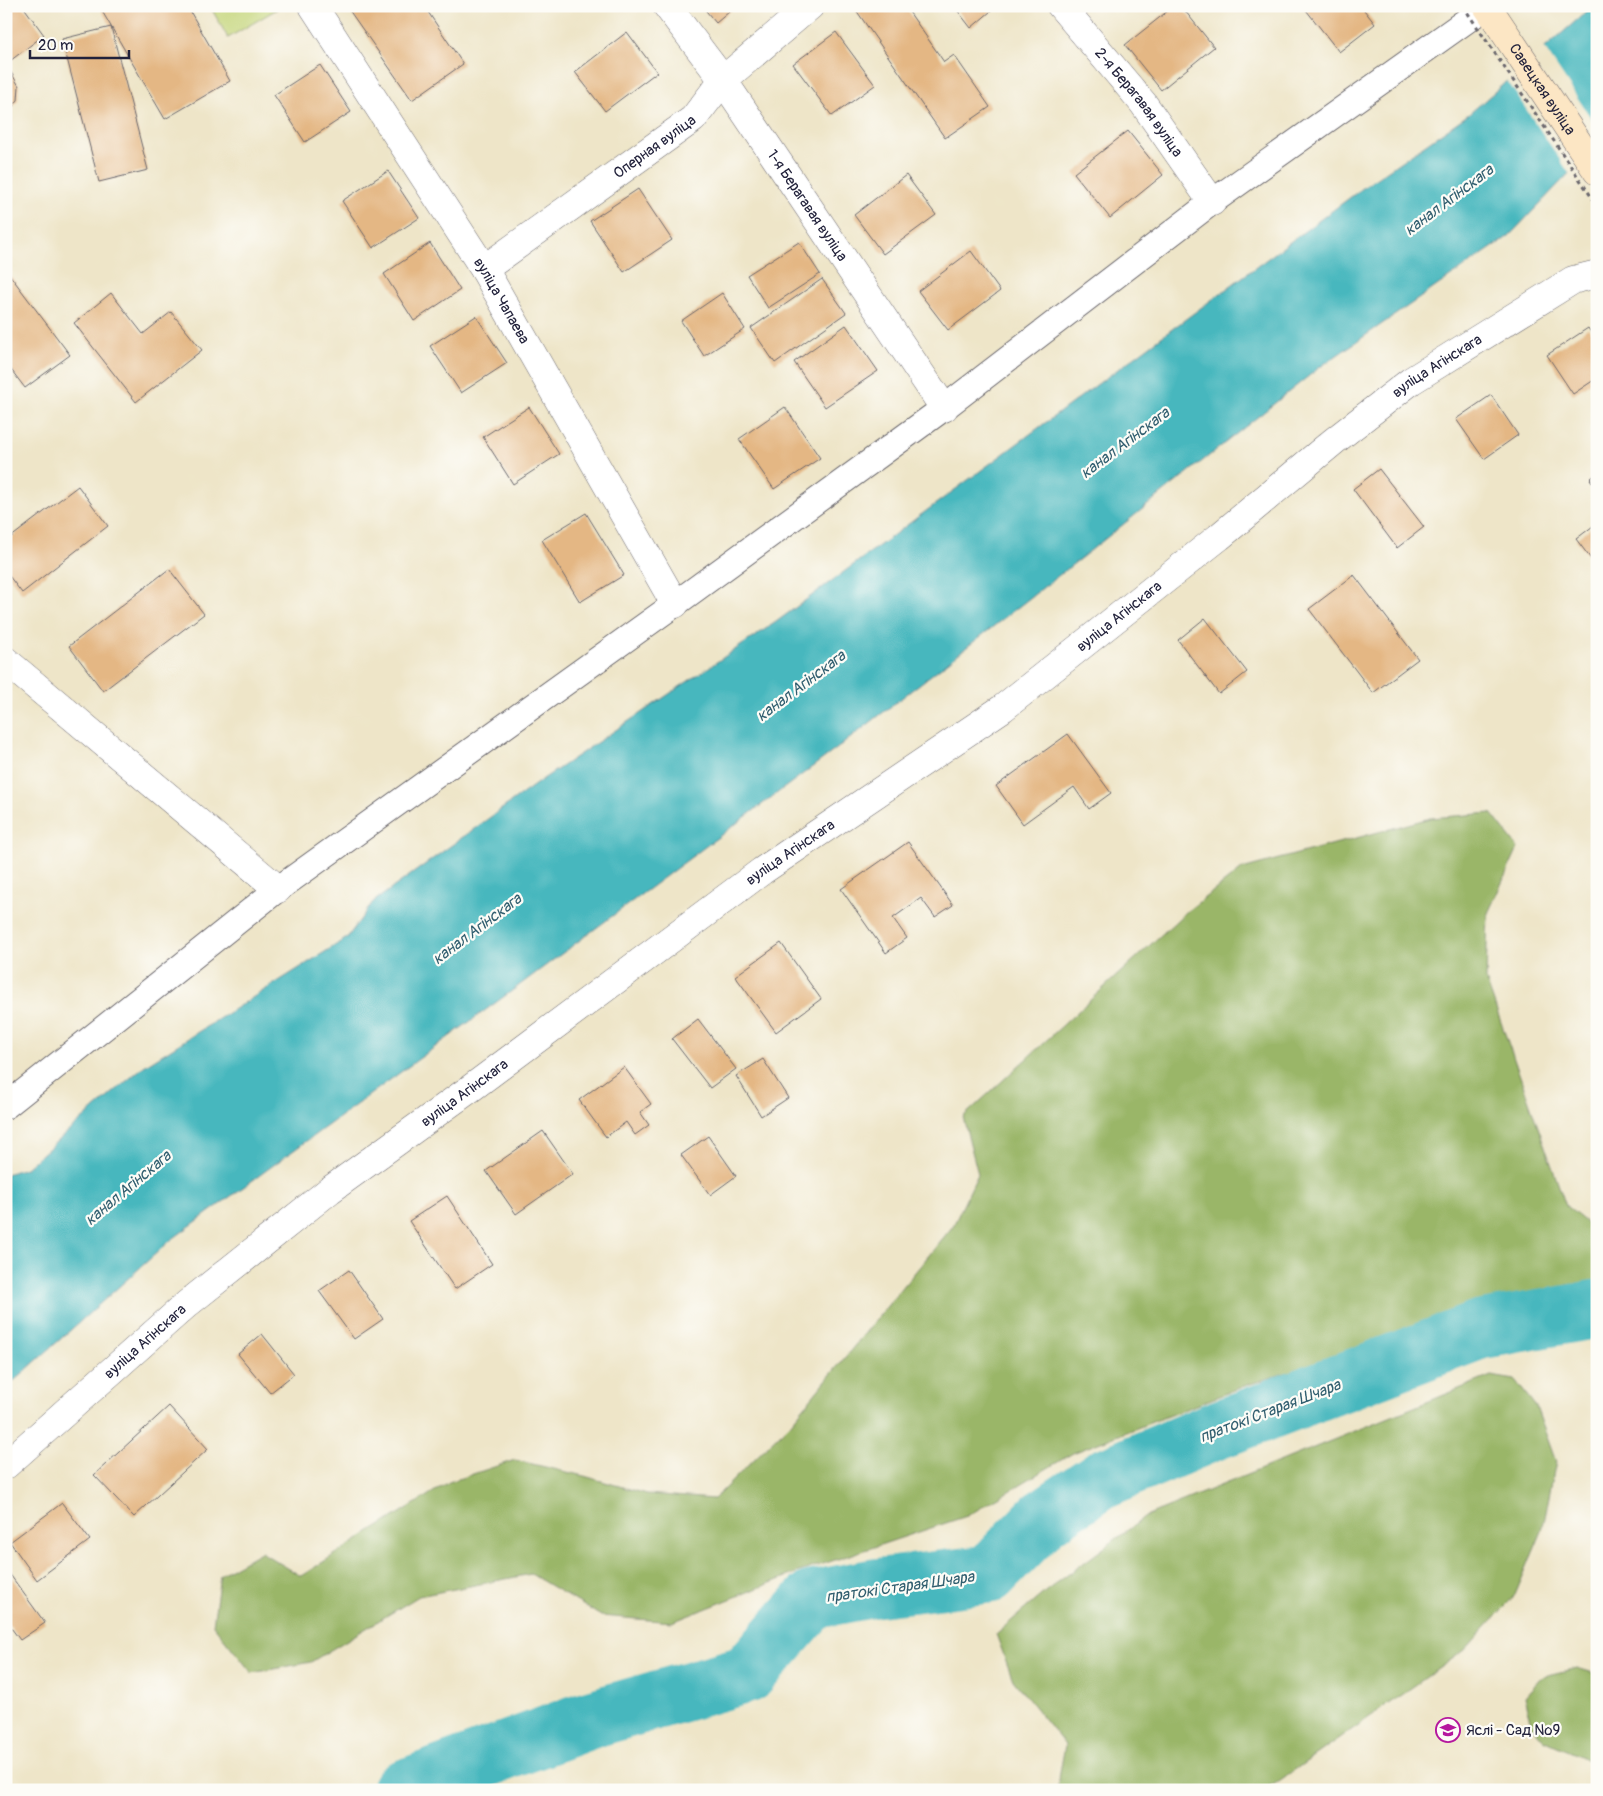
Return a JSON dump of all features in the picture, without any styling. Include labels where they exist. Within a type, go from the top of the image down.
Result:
[{"type":"main road","name":"Савецкая вуліца","points":[[1487,6],[1597,171]]},
{"type":"street","name":"вуліца Чапаева","points":[[313,6],[484,269],[675,604]]},
{"type":"street","name":"1-я Берагавая вуліца","points":[[667,6],[723,80],[944,408]]},
{"type":"street","name":"Оперная вуліца","points":[[484,269],[693,119],[723,80],[810,6]]},
{"type":"street","name":"2-я Берагавая вуліца","points":[[1061,6],[1143,103],[1212,202]]},
{"type":"street","points":[[6,1106],[278,888],[675,604],[944,408],[1212,202],[1487,6]]},
{"type":"street","name":"вуліца Агінскага","points":[[6,1465],[187,1304],[330,1190],[474,1086],[762,871],[1003,708],[1219,537],[1411,381],[1573,280],[1597,274]]},
{"type":"street","points":[[6,661],[278,888]]},
{"type":"path","points":[[1463,6],[1597,205]]},
{"type":"green space","points":[[210,6],[275,6],[277,9],[228,38]]},
{"type":"green space","points":[[1491,813],[1518,848],[1488,913],[1486,980],[1566,1206],[1593,1228],[1597,1227],[1597,1282],[1567,1285],[1247,1385],[1073,1453],[967,1516],[796,1573],[672,1622],[601,1616],[531,1574],[419,1596],[311,1662],[252,1673],[213,1625],[220,1575],[261,1552],[301,1576],[449,1482],[515,1460],[584,1476],[647,1494],[714,1499],[791,1423],[953,1226],[978,1174],[963,1117],[1186,912],[1242,869],[1430,818]]},
{"type":"green space","points":[[1491,1376],[1515,1380],[1536,1407],[1556,1462],[1542,1531],[1515,1595],[1465,1650],[1266,1790],[1057,1790],[1065,1745],[1013,1680],[996,1634],[1046,1591],[1148,1515]]},
{"type":"green space","points":[[1577,1668],[1597,1674],[1597,1764],[1544,1740],[1532,1726],[1525,1696],[1543,1676]]},
{"type":"water","name":"канал Агінскага","points":[[1593,6],[1597,6],[1597,144],[1509,236],[1320,367],[1090,551],[835,750],[509,993],[171,1240],[6,1388],[6,1174],[26,1168],[144,1066],[347,938],[373,902],[543,779],[776,622],[1371,182],[1469,114]]},
{"type":"pier","points":[[1543,46],[1597,127],[1597,148],[1571,176],[1506,79]]},
{"type":"building","points":[[6,6],[23,6],[44,35],[6,64]]},
{"type":"building","points":[[99,6],[187,6],[230,81],[165,119]]},
{"type":"building","points":[[354,6],[424,6],[463,64],[412,100],[349,10]]},
{"type":"building","points":[[702,6],[736,6],[716,23]]},
{"type":"building","points":[[862,6],[905,6],[944,62],[954,55],[990,107],[945,138],[856,10]]},
{"type":"building","points":[[954,6],[997,6],[971,28]]},
{"type":"building","points":[[1174,6],[1181,6],[1214,47],[1161,90],[1125,45]]},
{"type":"building","points":[[1303,6],[1361,6],[1375,24],[1339,52]]},
{"type":"building","points":[[111,27],[148,170],[99,182],[62,39]]},
{"type":"building","points":[[627,32],[657,72],[605,111],[575,72]]},
{"type":"building","points":[[836,32],[875,85],[832,116],[793,64]]},
{"type":"building","points":[[6,64],[19,86],[18,100],[6,115]]},
{"type":"building","points":[[320,65],[351,112],[305,142],[274,95]]},
{"type":"building","points":[[1128,131],[1163,175],[1110,218],[1074,173]]},
{"type":"building","points":[[388,171],[419,218],[373,248],[342,201]]},
{"type":"building","points":[[906,175],[936,215],[883,254],[854,215]]},
{"type":"building","points":[[638,189],[672,240],[624,272],[590,221]]},
{"type":"building","points":[[799,242],[820,274],[768,308],[747,275]]},
{"type":"building","points":[[430,243],[460,290],[414,321],[384,274]]},
{"type":"building","points":[[971,251],[1000,291],[948,330],[918,291]]},
{"type":"building","points":[[6,270],[70,355],[25,388],[6,363]]},
{"type":"building","points":[[822,279],[846,313],[775,363],[751,328]]},
{"type":"building","points":[[111,293],[143,334],[171,312],[202,350],[136,402],[74,323]]},
{"type":"building","points":[[722,293],[745,329],[704,356],[681,321]]},
{"type":"building","points":[[476,316],[507,363],[461,393],[430,346]]},
{"type":"building","points":[[846,325],[878,371],[825,407],[794,362]]},
{"type":"building","points":[[1588,328],[1597,341],[1597,378],[1573,394],[1547,355]]},
{"type":"building","points":[[1491,395],[1518,435],[1484,459],[1456,419]]},
{"type":"building","points":[[529,407],[559,454],[513,484],[483,437]]},
{"type":"building","points":[[785,407],[820,458],[774,489],[739,439]]},
{"type":"building","points":[[1379,469],[1424,527],[1397,548],[1353,489]]},
{"type":"building","points":[[1597,473],[1597,489],[1590,479]]},
{"type":"building","points":[[78,486],[108,526],[22,593],[6,572],[6,541]]},
{"type":"building","points":[[586,513],[624,575],[580,602],[542,540]]},
{"type":"building","points":[[1597,523],[1597,560],[1594,563],[1576,539]]},
{"type":"building","points":[[169,569],[204,614],[103,691],[69,646]]},
{"type":"building","points":[[1354,575],[1418,659],[1373,693],[1309,609]]},
{"type":"building","points":[[1205,618],[1247,672],[1219,694],[1178,640]]},
{"type":"building","points":[[1068,734],[1111,793],[1089,809],[1074,787],[1023,824],[996,786]]},
{"type":"building","points":[[908,842],[953,905],[935,917],[921,898],[893,918],[907,938],[886,953],[841,889]]},
{"type":"building","points":[[781,943],[821,999],[776,1032],[735,976]]},
{"type":"building","points":[[698,1019],[736,1069],[710,1088],[672,1039]]},
{"type":"building","points":[[763,1059],[788,1098],[761,1116],[736,1076]]},
{"type":"building","points":[[624,1067],[651,1104],[640,1112],[649,1125],[635,1135],[626,1122],[606,1137],[579,1100]]},
{"type":"building","points":[[543,1131],[573,1174],[516,1214],[486,1171]]},
{"type":"building","points":[[708,1136],[736,1176],[710,1195],[681,1155]]},
{"type":"building","points":[[447,1196],[492,1264],[455,1289],[409,1221]]},
{"type":"building","points":[[349,1270],[383,1319],[354,1339],[319,1291]]},
{"type":"building","points":[[262,1334],[294,1374],[270,1393],[238,1354]]},
{"type":"building","points":[[169,1406],[208,1449],[134,1517],[94,1475]]},
{"type":"building","points":[[62,1503],[90,1540],[37,1580],[10,1542]]},
{"type":"building","points":[[6,1569],[45,1623],[20,1640],[6,1621]]},
{"type":"waterway","name":"пратокі Старая Шчара","points":[[401,1790],[591,1719],[747,1674],[812,1600],[874,1588],[989,1574],[1044,1518],[1102,1479],[1212,1432],[1480,1330],[1597,1309]]},
{"type":"place","name":"Яслі - Сад №9","points":[[1448,1730]]}]
